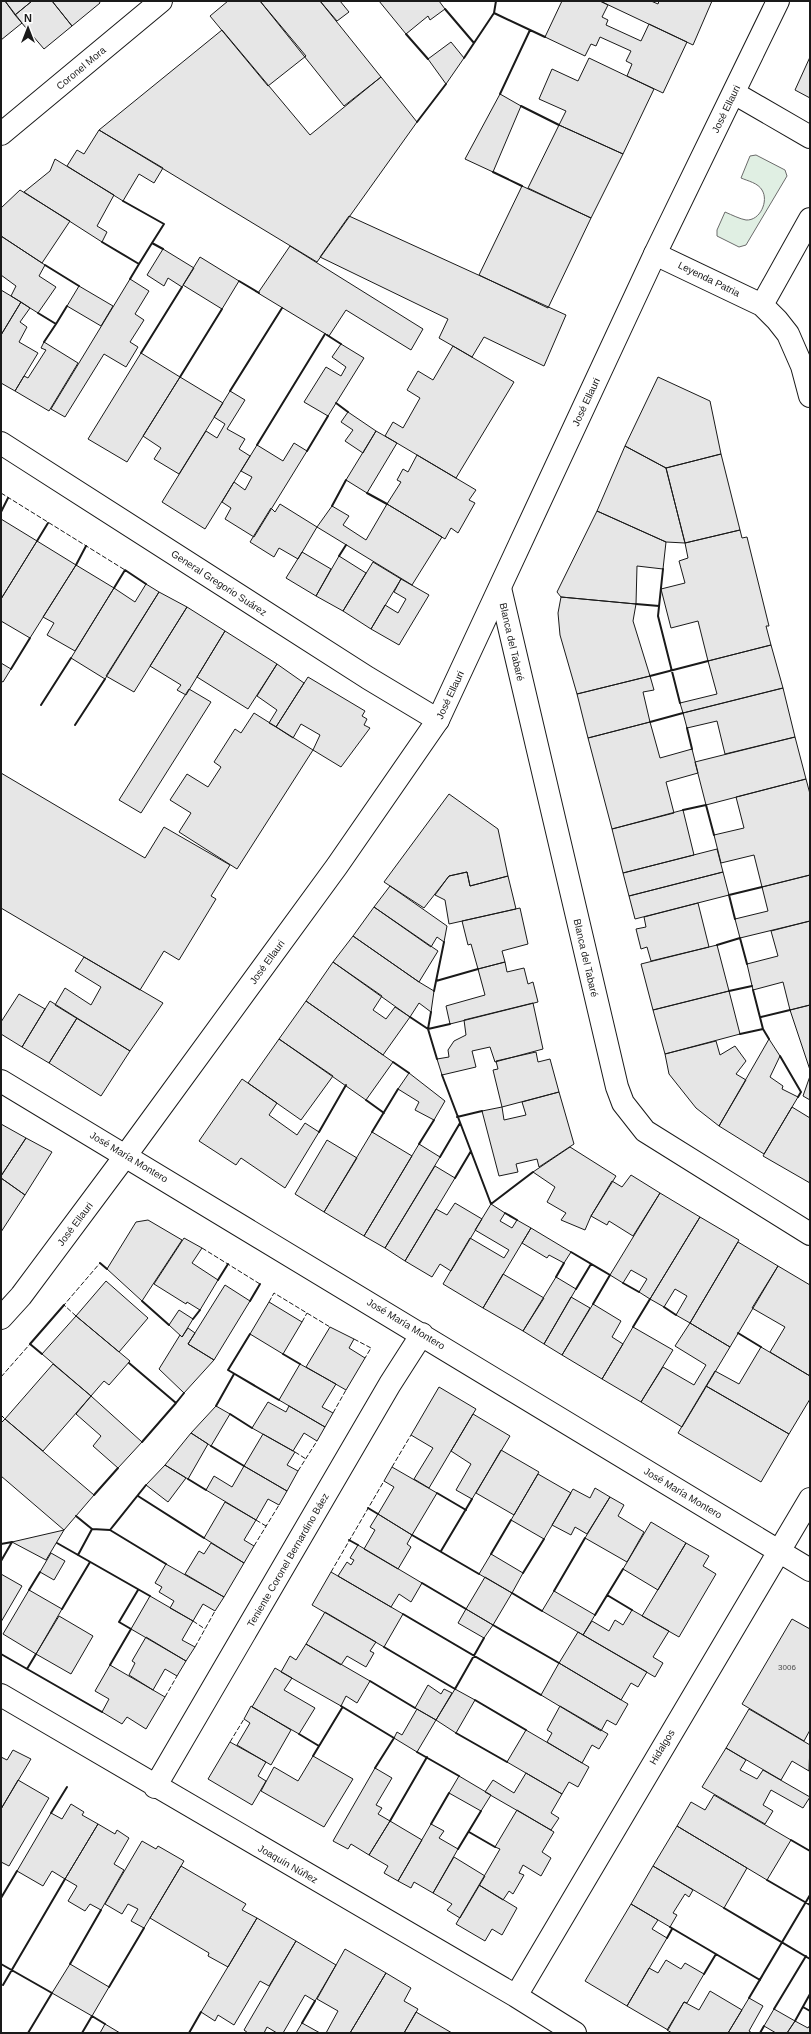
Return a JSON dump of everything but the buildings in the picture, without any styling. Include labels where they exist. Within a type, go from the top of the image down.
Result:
[{"type":"street","name":"José Ellauri","points":[[1,1318],[21,1296],[126,1155],[337,866],[438,720],[655,254],[778,1]]},
{"type":"street","name":"Coronel Mora","points":[[1,134],[157,2]]},
{"type":"street","points":[[734,93],[810,137]]},
{"type":"street","points":[[762,305],[810,219]]},
{"type":"street","name":"Leyenda Patria","points":[[655,254],[762,305],[788,334],[802,366],[810,396]]},
{"type":"street","name":"General Gregorio Suárez","points":[[1,443],[368,678],[438,720]]},
{"type":"street","name":"Blanca del Tabaré","points":[[500,588],[617,1087],[623,1103],[645,1131],[810,1234]]},
{"type":"street","name":"José María Montero","points":[[1,1081],[126,1155],[810,1570]]},
{"type":"street","name":"Teniente Coronel Bernardino Báez","points":[[155,1787],[390,1384],[422,1334]]},
{"type":"street","name":"Hidalgos","points":[[516,1996],[810,1499]]},
{"type":"street","name":"Joaquín Núñez","points":[[1,1695],[155,1787],[516,1996],[575,2033]]},
{"type":"green space","points":[[756,155],[785,170],[787,176],[746,245],[739,247],[717,236],[717,230],[725,212],[746,220],[755,217],[762,210],[764,205],[764,194],[762,190],[755,184],[741,178],[750,156]]},
{"type":"fence","points":[[1,493],[125,570]]},
{"type":"fence","points":[[202,1248],[260,1284]]},
{"type":"fence","points":[[76,1316],[64,1305],[100,1263]]},
{"type":"fence","points":[[269,1302],[274,1293],[330,1327]]},
{"type":"fence","points":[[302,1322],[307,1313]]},
{"type":"fence","points":[[354,1339],[371,1348],[365,1358]]},
{"type":"fence","points":[[1,1377],[30,1344]]},
{"type":"fence","points":[[333,1413],[346,1390]]},
{"type":"fence","points":[[1,1415],[5,1419]]},
{"type":"fence","points":[[392,1467],[411,1435]]},
{"type":"fence","points":[[298,1471],[317,1441]]},
{"type":"fence","points":[[295,1452],[306,1459]]},
{"type":"fence","points":[[331,1572],[384,1481]]},
{"type":"fence","points":[[254,1546],[279,1505]]},
{"type":"fence","points":[[256,1520],[266,1526]]},
{"type":"fence","points":[[195,1647],[215,1611]]},
{"type":"fence","points":[[193,1621],[205,1629]]},
{"type":"fence","points":[[165,1697],[177,1676]]},
{"type":"fence","points":[[230,1742],[244,1719]]},
{"type":"wall","points":[[464,58],[494,13],[496,1]]},
{"type":"wall","points":[[445,9],[474,43]]},
{"type":"wall","points":[[494,13],[545,37]]},
{"type":"wall","points":[[500,94],[530,30]]},
{"type":"wall","points":[[406,34],[428,59]]},
{"type":"wall","points":[[417,122],[446,84]]},
{"type":"wall","points":[[521,106],[559,125]]},
{"type":"wall","points":[[493,172],[522,186]]},
{"type":"wall","points":[[123,201],[164,224],[152,243]]},
{"type":"wall","points":[[102,242],[139,264],[130,279]]},
{"type":"wall","points":[[139,264],[152,243],[163,249]]},
{"type":"wall","points":[[45,265],[79,286]]},
{"type":"wall","points":[[239,281],[259,293]]},
{"type":"wall","points":[[141,353],[182,287]]},
{"type":"wall","points":[[38,313],[56,324],[67,306]]},
{"type":"wall","points":[[230,391],[282,308]]},
{"type":"wall","points":[[180,377],[222,309]]},
{"type":"wall","points":[[44,342],[56,324]]},
{"type":"wall","points":[[257,445],[325,334]]},
{"type":"wall","points":[[327,335],[341,344]]},
{"type":"wall","points":[[336,403],[348,412]]},
{"type":"wall","points":[[307,451],[328,416]]},
{"type":"wall","points":[[332,506],[346,480]]},
{"type":"wall","points":[[367,493],[387,504]]},
{"type":"wall","points":[[1,512],[8,498]]},
{"type":"wall","points":[[37,541],[48,523]]},
{"type":"wall","points":[[339,556],[346,545]]},
{"type":"wall","points":[[76,565],[86,546]]},
{"type":"wall","points":[[663,569],[658,616],[680,703]]},
{"type":"wall","points":[[114,588],[125,570],[146,584]]},
{"type":"wall","points":[[636,604],[659,606]]},
{"type":"wall","points":[[11,669],[30,638]]},
{"type":"wall","points":[[41,705],[71,658]]},
{"type":"wall","points":[[650,676],[708,661]]},
{"type":"wall","points":[[75,725],[105,679]]},
{"type":"wall","points":[[650,722],[683,713]]},
{"type":"wall","points":[[687,728],[692,749]]},
{"type":"wall","points":[[683,810],[706,805],[714,835]]},
{"type":"wall","points":[[735,919],[729,895],[762,887]]},
{"type":"wall","points":[[717,945],[740,938],[747,964]]},
{"type":"wall","points":[[434,991],[444,942]]},
{"type":"wall","points":[[436,981],[478,969]]},
{"type":"wall","points":[[729,991],[752,986]]},
{"type":"wall","points":[[740,1034],[763,1029],[753,990]]},
{"type":"wall","points":[[761,1017],[790,1010]]},
{"type":"wall","points":[[431,1012],[428,1029],[437,1059]]},
{"type":"wall","points":[[410,1017],[428,1029],[450,1024]]},
{"type":"wall","points":[[763,1029],[769,1039]]},
{"type":"wall","points":[[780,1056],[801,1092],[798,1097]]},
{"type":"wall","points":[[393,1062],[409,1073]]},
{"type":"wall","points":[[442,1075],[491,1204],[533,1172]]},
{"type":"wall","points":[[319,1132],[346,1085]]},
{"type":"wall","points":[[372,1132],[398,1089]]},
{"type":"wall","points":[[366,1100],[384,1113]]},
{"type":"wall","points":[[457,1117],[482,1111]]},
{"type":"wall","points":[[419,1144],[434,1120]]},
{"type":"wall","points":[[440,1157],[460,1123]]},
{"type":"wall","points":[[455,1178],[471,1151]]},
{"type":"wall","points":[[505,1213],[517,1220]]},
{"type":"wall","points":[[571,1252],[610,1275],[593,1304]]},
{"type":"wall","points":[[100,1263],[107,1269]]},
{"type":"wall","points":[[556,1277],[564,1263]]},
{"type":"wall","points":[[218,1280],[228,1264]]},
{"type":"wall","points":[[576,1289],[591,1264]]},
{"type":"wall","points":[[623,1283],[639,1292]]},
{"type":"wall","points":[[250,1301],[260,1284]]},
{"type":"wall","points":[[633,1327],[650,1299]]},
{"type":"wall","points":[[142,1301],[169,1325]]},
{"type":"wall","points":[[42,1354],[30,1344],[64,1305]]},
{"type":"wall","points":[[664,1307],[676,1315]]},
{"type":"wall","points":[[193,1319],[200,1310]]},
{"type":"wall","points":[[738,1333],[761,1347]]},
{"type":"wall","points":[[250,1334],[228,1370],[279,1400]]},
{"type":"wall","points":[[283,1354],[300,1364]]},
{"type":"wall","points":[[129,1363],[176,1403],[142,1442]]},
{"type":"wall","points":[[216,1406],[234,1374]]},
{"type":"wall","points":[[176,1403],[184,1393]]},
{"type":"wall","points":[[230,1414],[252,1428]]},
{"type":"wall","points":[[211,1446],[244,1466]]},
{"type":"wall","points":[[94,1495],[118,1468]]},
{"type":"wall","points":[[188,1479],[206,1490]]},
{"type":"wall","points":[[110,1530],[146,1485]]},
{"type":"wall","points":[[437,1493],[466,1510]]},
{"type":"wall","points":[[138,1496],[204,1538]]},
{"type":"wall","points":[[441,1551],[472,1499]]},
{"type":"wall","points":[[368,1508],[378,1514]]},
{"type":"wall","points":[[76,1516],[92,1529],[110,1530],[166,1564]]},
{"type":"wall","points":[[491,1554],[511,1520]]},
{"type":"wall","points":[[78,1555],[92,1529]]},
{"type":"wall","points":[[412,1535],[479,1574]]},
{"type":"wall","points":[[554,1591],[585,1538]]},
{"type":"wall","points":[[523,1573],[544,1539]]},
{"type":"wall","points":[[349,1540],[358,1545]]},
{"type":"wall","points":[[1,1544],[12,1542]]},
{"type":"wall","points":[[1,1561],[12,1542]]},
{"type":"wall","points":[[57,1543],[150,1596]]},
{"type":"wall","points":[[62,1609],[90,1562]]},
{"type":"wall","points":[[595,1615],[623,1569]]},
{"type":"wall","points":[[29,1590],[40,1572]]},
{"type":"wall","points":[[422,1583],[466,1609]]},
{"type":"wall","points":[[110,1665],[131,1629],[119,1622],[138,1590]]},
{"type":"wall","points":[[512,1593],[542,1611]]},
{"type":"wall","points":[[607,1595],[632,1610]]},
{"type":"wall","points":[[403,1614],[541,1695]]},
{"type":"wall","points":[[493,1625],[559,1663]]},
{"type":"wall","points":[[384,1647],[455,1689],[484,1638]]},
{"type":"wall","points":[[1,1654],[102,1712]]},
{"type":"wall","points":[[27,1669],[36,1654]]},
{"type":"wall","points":[[370,1681],[415,1708]]},
{"type":"wall","points":[[475,1700],[526,1730]]},
{"type":"wall","points":[[341,1706],[394,1738],[375,1768]]},
{"type":"wall","points":[[313,1756],[342,1708]]},
{"type":"wall","points":[[456,1733],[507,1762]]},
{"type":"wall","points":[[299,1734],[319,1746]]},
{"type":"wall","points":[[417,1752],[459,1776]]},
{"type":"wall","points":[[390,1821],[427,1757]]},
{"type":"wall","points":[[51,1813],[67,1787]]},
{"type":"wall","points":[[431,1824],[449,1793]]},
{"type":"wall","points":[[458,1849],[481,1811]]},
{"type":"wall","points":[[469,1832],[495,1847]]},
{"type":"wall","points":[[791,1840],[810,1851]]},
{"type":"wall","points":[[1,1898],[17,1871]]},
{"type":"wall","points":[[3,1985],[65,1879]]},
{"type":"wall","points":[[767,1880],[810,1905]]},
{"type":"wall","points":[[749,1998],[810,1895]]},
{"type":"wall","points":[[724,1908],[810,1959]]},
{"type":"wall","points":[[70,1964],[101,1910]]},
{"type":"wall","points":[[670,1927],[760,1980]]},
{"type":"wall","points":[[109,1987],[144,1928]]},
{"type":"wall","points":[[667,1938],[672,1929]]},
{"type":"wall","points":[[704,1974],[716,1954]]},
{"type":"wall","points":[[774,2009],[806,1956]]},
{"type":"wall","points":[[1,1964],[52,1993],[28,2033]]},
{"type":"wall","points":[[795,2021],[810,1994]]},
{"type":"wall","points":[[302,2023],[315,2001]]},
{"type":"wall","points":[[803,2007],[810,2011]]},
{"type":"wall","points":[[189,2033],[201,2012]]},
{"type":"wall","points":[[82,2033],[92,2016],[105,2024]]},
{"type":"wall","points":[[760,2033],[764,2026]]}]
